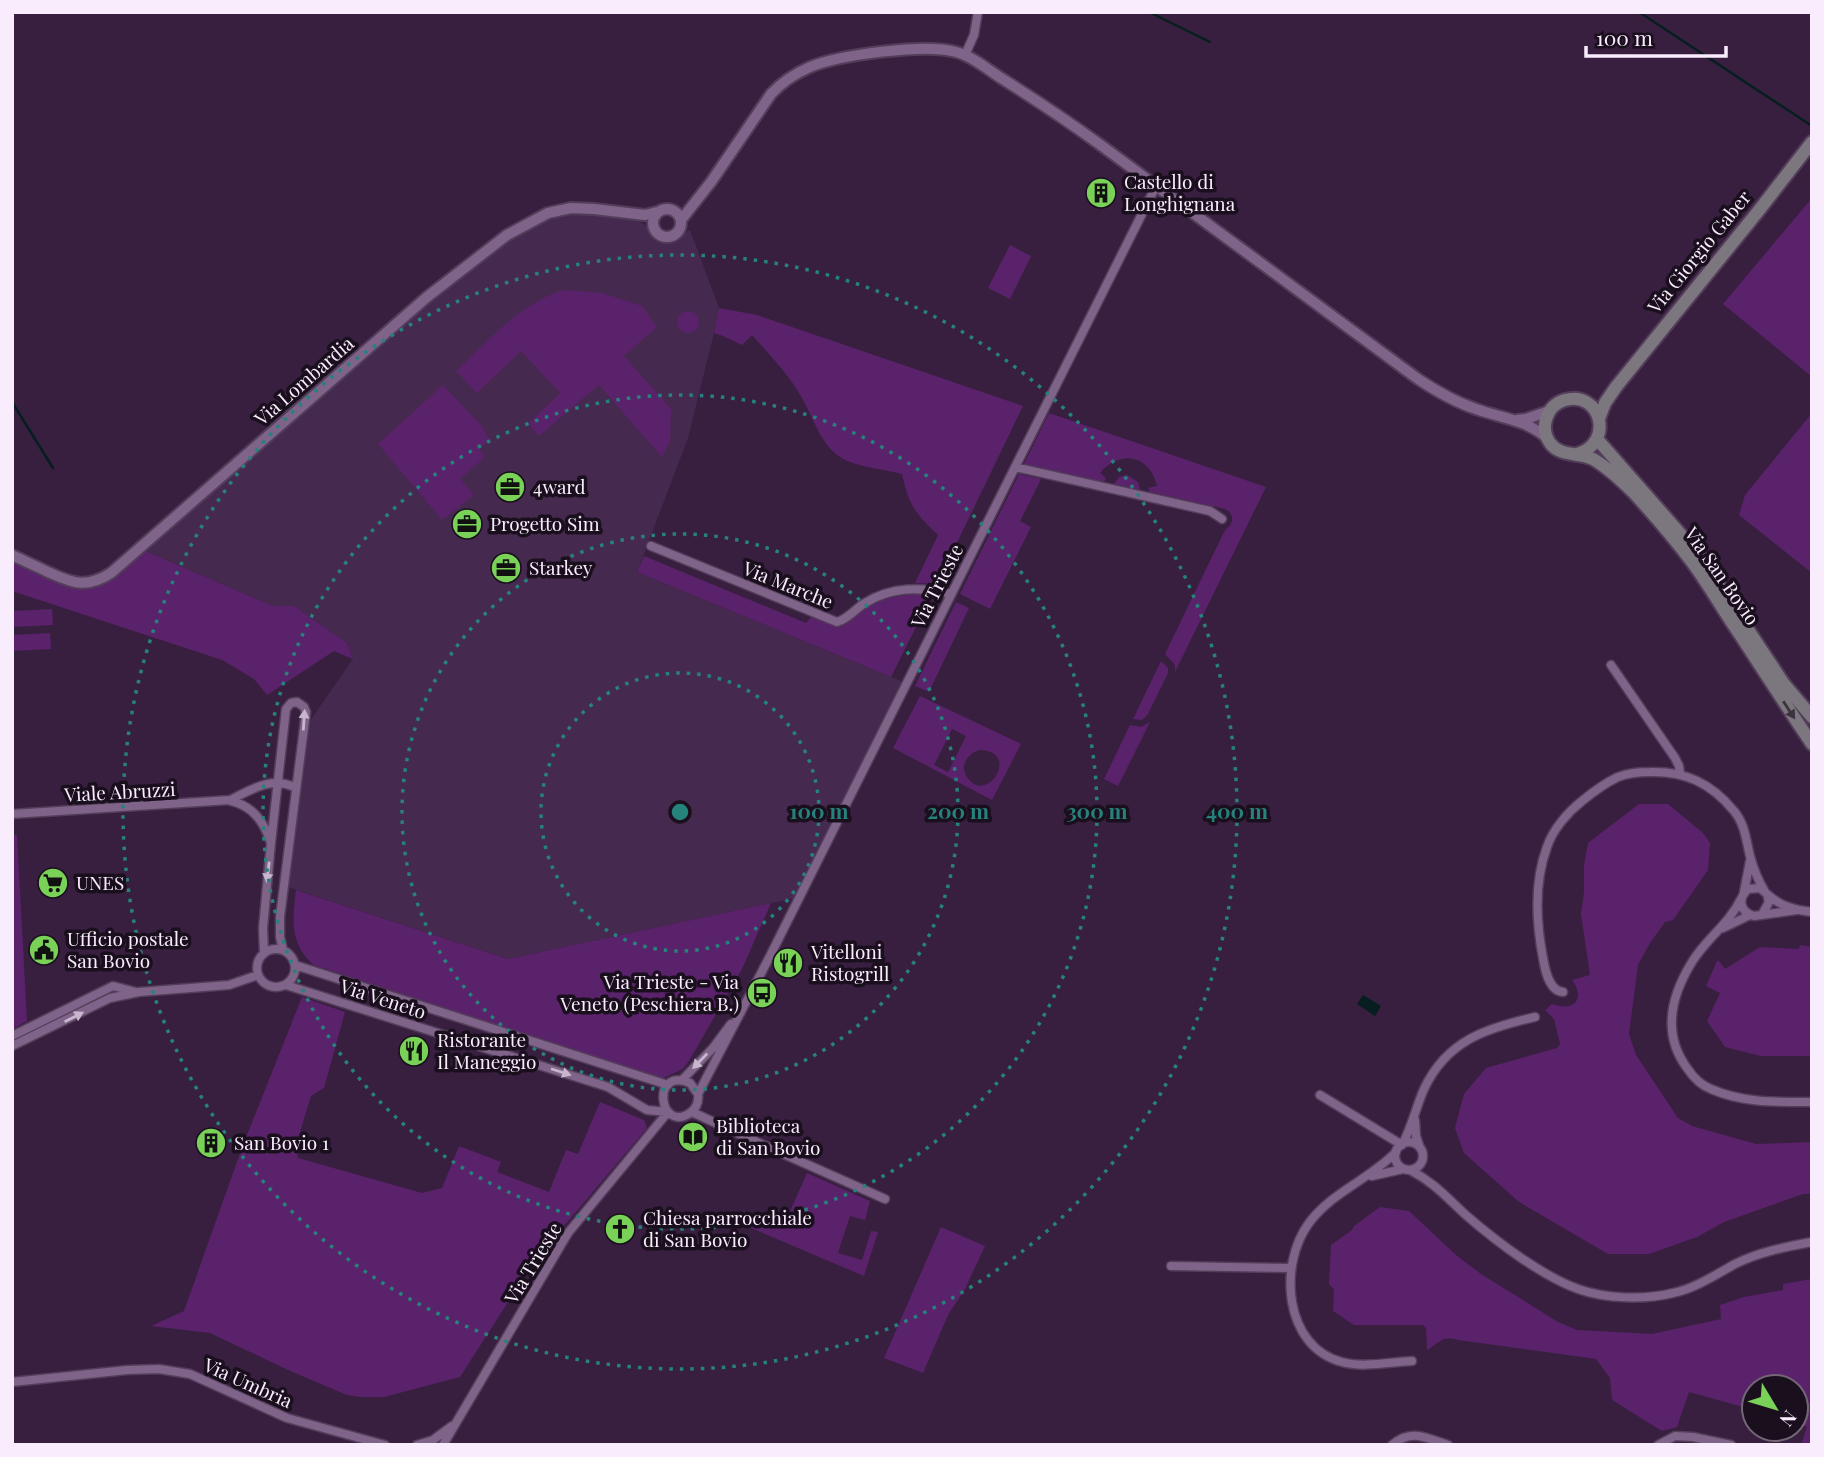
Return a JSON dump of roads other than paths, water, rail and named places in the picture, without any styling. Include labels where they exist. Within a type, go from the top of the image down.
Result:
[{"type":"main road","name":"Via Giorgio Gaber","points":[[1599,419],[1605,403],[1616,387],[1812,142]]},
{"type":"main road","name":"Via Giorgio Gaber","points":[[1586,402],[1616,387]]},
{"type":"main road","points":[[1547,438],[1545,421],[1556,404],[1577,399],[1586,402],[1595,410],[1600,430],[1597,439],[1587,450],[1577,454]]},
{"type":"main road","name":"Via San Bovio","points":[[1547,438],[1559,451],[1591,458],[1623,482],[1651,512],[1692,562],[1812,744]]},
{"type":"main road","name":"Via San Bovio","points":[[1597,439],[1698,554],[1784,684],[1812,717]]},
{"type":"street","points":[[965,55],[974,35],[978,12]]},
{"type":"street","points":[[678,216],[681,211],[691,206],[711,182],[771,94],[798,72],[828,61],[899,51],[938,49],[957,52],[1056,113],[1425,384],[1466,405],[1538,430],[1547,438]]},
{"type":"street","name":"Via Trieste","points":[[747,1002],[1156,186]]},
{"type":"street","name":"Via Lombardia","points":[[12,555],[73,582],[89,583],[102,579],[427,297],[507,235],[559,210],[582,208],[629,213],[645,215],[666,209],[678,216],[679,231],[668,237],[659,234],[653,226],[629,213]]},
{"type":"street","points":[[653,226],[657,212]]},
{"type":"street","points":[[1515,420],[1549,411]]},
{"type":"street","points":[[1015,467],[1210,511],[1222,519]]},
{"type":"street","name":"Via Marche","points":[[651,546],[837,622],[864,604],[891,592],[909,588],[951,594]]},
{"type":"street","points":[[1611,665],[1675,758],[1681,774]]},
{"type":"street","points":[[264,953],[263,928],[286,709],[291,703],[297,702],[306,712],[279,918],[279,937],[283,950]]},
{"type":"street","points":[[1563,992],[1553,989],[1544,965],[1537,916],[1541,867],[1547,845],[1557,827],[1576,806],[1617,778],[1633,773],[1681,774],[1710,789],[1734,811],[1746,834],[1750,858],[1769,902],[1763,914]]},
{"type":"street","points":[[230,800],[267,783],[284,782],[296,788]]},
{"type":"street","points":[[230,800],[239,802],[254,813],[267,829],[271,843]]},
{"type":"street","name":"Viale Abruzzi","points":[[12,814],[230,800]]},
{"type":"street","points":[[1750,858],[1741,907],[1750,915]]},
{"type":"street","points":[[1797,910],[1752,887],[1743,895],[1736,909],[1693,960],[1676,996],[1672,1034],[1673,1043],[1684,1065],[1697,1081],[1712,1090],[1768,1102],[1812,1102]]},
{"type":"street","points":[[1720,929],[1750,915],[1797,910],[1812,912]]},
{"type":"street","points":[[274,949],[283,950],[290,955],[295,965],[294,975],[286,985],[272,987],[263,983],[256,966],[264,953],[274,949]]},
{"type":"street","name":"Via Veneto","points":[[295,965],[668,1085]]},
{"type":"street","points":[[12,1046],[110,998],[139,992],[229,985],[258,975]]},
{"type":"street","name":"Via Veneto","points":[[286,985],[608,1087],[647,1110],[668,1112]]},
{"type":"street","points":[[12,1036],[113,986],[139,992]]},
{"type":"street","points":[[682,1080],[713,1048],[747,1002]]},
{"type":"street","points":[[698,1094],[692,1084],[677,1080],[668,1085],[663,1093],[663,1105],[668,1112],[679,1116],[692,1112],[698,1102],[698,1094],[747,1002]]},
{"type":"street","points":[[1437,1186],[1398,1163],[1399,1148],[1436,1068],[1454,1049],[1477,1034],[1535,1017]]},
{"type":"street","points":[[1320,1095],[1399,1148]]},
{"type":"street","points":[[1416,1110],[1416,1136],[1437,1186],[1467,1216],[1526,1261],[1581,1290],[1615,1296],[1651,1298],[1676,1293],[1704,1283],[1764,1252],[1812,1242]]},
{"type":"street","name":"Via Trieste","points":[[443,1445],[568,1233],[668,1112]]},
{"type":"street","points":[[692,1112],[886,1199]]},
{"type":"street","points":[[1366,1178],[1419,1165],[1423,1158],[1422,1152],[1411,1143],[1399,1148],[1366,1178],[1335,1196],[1307,1225],[1296,1245],[1291,1268],[1291,1295],[1295,1315],[1302,1332],[1312,1345],[1341,1362],[1354,1364],[1412,1361]]},
{"type":"street","points":[[1171,1266],[1291,1268]]},
{"type":"street","name":"Via Umbria","points":[[12,1382],[127,1370],[159,1369],[190,1374],[287,1418],[386,1445]]},
{"type":"street","points":[[416,1445],[433,1440],[457,1422]]},
{"type":"street","points":[[1392,1445],[1404,1436],[1416,1435],[1448,1445]]},
{"type":"street","points":[[1658,1445],[1675,1436],[1731,1445]]},
{"type":"waterway","points":[[1149,12],[1210,42]]},
{"type":"waterway","points":[[1639,12],[1812,126]]},
{"type":"waterway","points":[[12,402],[53,468]]},
{"type":"place","name":"Castello di Longhignana","points":[[1101,193]]},
{"type":"place","name":"4ward","points":[[510,487]]},
{"type":"place","name":"Progetto Sim","points":[[467,524]]},
{"type":"place","name":"Starkey","points":[[506,568]]},
{"type":"place","name":"UNES","points":[[53,883]]},
{"type":"place","name":"Ufficio postale San Bovio","points":[[44,950]]},
{"type":"place","name":"Vitelloni Ristogrill","points":[[788,963]]},
{"type":"place","name":"Via Trieste - Via Veneto (Peschiera B.)","points":[[762,993]]},
{"type":"place","name":"Ristorante Il Maneggio","points":[[414,1051]]},
{"type":"place","name":"Biblioteca di San Bovio","points":[[693,1137]]},
{"type":"place","name":"San Bovio 1","points":[[211,1143]]},
{"type":"place","name":"Chiesa parrocchiale di San Bovio","points":[[620,1229]]}]
